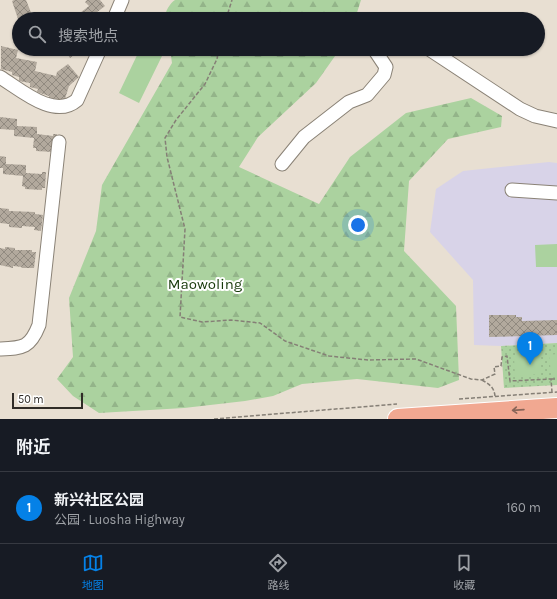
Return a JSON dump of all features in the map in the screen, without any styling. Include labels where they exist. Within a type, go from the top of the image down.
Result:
[{"type":"highway","points":[[400,411],[554,400]]},
{"type":"street","points":[[117,12],[122,0]]},
{"type":"street","points":[[0,77],[49,106],[61,107],[70,105],[77,100],[97,56]]},
{"type":"street","points":[[282,164],[304,137],[349,102],[367,94],[384,75],[386,67],[379,56]]},
{"type":"street","points":[[440,56],[520,109],[535,116],[557,121]]},
{"type":"street","points":[[0,348],[18,348],[28,345],[34,338],[39,325],[47,240],[59,142]]},
{"type":"street","points":[[512,190],[557,193]]},
{"type":"path","points":[[228,12],[232,0]]},
{"type":"path","points":[[218,56],[205,84],[176,120],[165,138],[167,157],[185,229],[180,317],[202,322],[231,320],[260,323],[285,341],[328,356],[368,360],[416,359],[461,376],[482,380],[491,386],[495,391],[495,396]]},
{"type":"path","points":[[482,380],[495,374],[494,367],[501,366],[502,357],[507,356],[510,381],[557,379]]},
{"type":"path","points":[[551,379],[554,400]]},
{"type":"path","points":[[554,400],[557,392]]},
{"type":"path","points":[[456,399],[495,396],[554,400]]},
{"type":"path","points":[[214,419],[400,411]]},
{"type":"shaded area","points":[[549,162],[557,163],[557,343],[501,346],[474,345],[473,280],[430,232],[436,189],[463,171]]},
{"type":"green space","points":[[175,0],[361,0],[357,12],[166,12],[171,3]]},
{"type":"green space","points":[[137,56],[162,56],[139,103],[119,93]]},
{"type":"green space","name":"Maowoling","points":[[171,56],[335,56],[316,83],[258,137],[239,167],[319,204],[350,157],[406,113],[471,98],[502,116],[501,127],[448,139],[409,181],[404,251],[456,306],[459,380],[438,388],[357,379],[302,384],[273,396],[245,401],[184,408],[99,413],[73,396],[57,379],[73,357],[69,298],[96,231],[102,185],[172,63]]},
{"type":"green space","points":[[557,244],[557,267],[536,267],[535,245]]},
{"type":"green space","points":[[557,343],[557,385],[504,388],[501,346]]},
{"type":"green space","points":[[557,354],[557,374],[551,374],[549,355]]},
{"type":"green space","points":[[539,355],[541,374],[515,376],[514,357]]},
{"type":"building","points":[[26,0],[31,12],[16,12],[12,1]]},
{"type":"building","points":[[87,0],[100,0],[105,6],[97,12],[81,12],[89,6],[85,2]]},
{"type":"building","points":[[1,46],[12,49],[12,56],[16,56],[16,58],[37,62],[35,71],[56,76],[57,72],[68,64],[79,77],[69,86],[64,102],[49,98],[49,96],[37,92],[38,89],[30,87],[30,83],[19,81],[19,77],[12,75],[12,72],[1,69]]},
{"type":"building","points":[[0,117],[17,119],[17,126],[37,127],[37,134],[53,136],[53,134],[57,134],[55,150],[53,152],[36,151],[36,148],[33,148],[34,138],[14,136],[14,130],[0,129]]},
{"type":"building","points":[[0,156],[6,157],[6,164],[26,165],[26,173],[42,174],[42,172],[46,172],[45,188],[42,188],[42,190],[25,189],[25,187],[22,186],[23,176],[3,174],[3,168],[0,168]]},
{"type":"building","points":[[0,208],[9,209],[9,211],[35,212],[35,214],[43,215],[41,231],[34,230],[35,227],[9,227],[9,224],[0,223]]},
{"type":"building","points":[[5,247],[15,248],[15,250],[32,250],[32,252],[36,252],[34,268],[21,268],[22,267],[13,266],[13,268],[0,265],[0,248],[5,249]]},
{"type":"building","points":[[489,315],[516,315],[516,317],[522,317],[522,321],[557,320],[557,335],[489,337]]},
{"type":"place","name":"新兴社区公园","points":[[530,365]]}]
